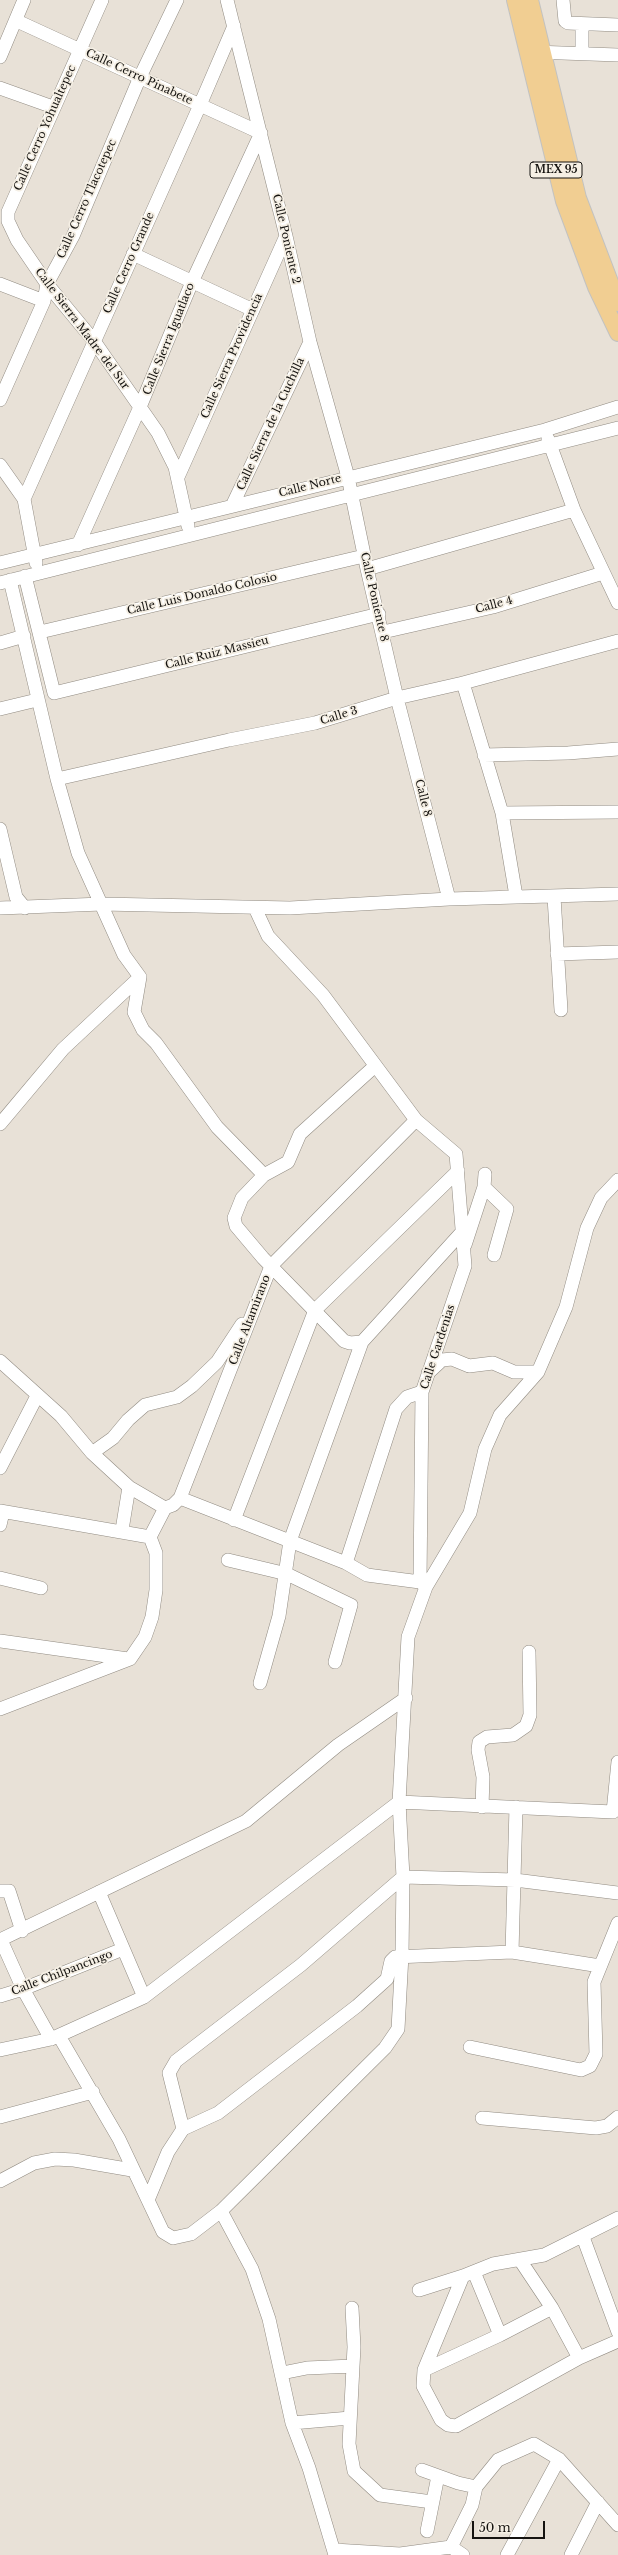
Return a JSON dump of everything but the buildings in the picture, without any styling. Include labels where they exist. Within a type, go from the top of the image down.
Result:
[{"type":"main road","name":"MEX 95","points":[[515,0],[535,52],[578,198],[618,303]]},
{"type":"main road","name":"MEX 95","points":[[530,0],[535,52],[564,200],[596,287],[618,333]]},
{"type":"street","name":"Calle Cerro Yohualtepec","points":[[4,210],[54,107],[102,0]]},
{"type":"street","name":"Calle Cerro Tlacotepec","points":[[0,400],[44,301],[48,284],[73,236],[140,77],[177,0]]},
{"type":"street","name":"Calle Poniente 2","points":[[227,0],[286,236],[310,342],[348,477]]},
{"type":"street","points":[[563,0],[565,21],[568,23],[618,25]]},
{"type":"street","points":[[0,57],[17,21],[23,1]]},
{"type":"street","name":"Calle Cerro Pinabete","points":[[17,21],[261,133]]},
{"type":"street","points":[[582,24],[582,53]]},
{"type":"street","name":"Calle Cerro Grande","points":[[24,499],[234,26]]},
{"type":"street","points":[[535,52],[618,55]]},
{"type":"street","points":[[0,88],[54,107]]},
{"type":"street","name":"Calle Sierra Iguatlaco","points":[[78,545],[140,407],[192,282],[261,133]]},
{"type":"street","name":"Calle Sierra Madre del Sur","points":[[4,210],[17,240],[48,284],[94,341],[158,433],[178,477],[191,536]]},
{"type":"street","name":"Calle Sierra Providencia","points":[[178,477],[286,236]]},
{"type":"street","points":[[133,254],[253,310]]},
{"type":"street","points":[[0,284],[44,301]]},
{"type":"street","name":"Calle Sierra de la Cuchilla","points":[[232,506],[310,342]]},
{"type":"street","name":"Calle Norte","points":[[0,563],[545,430],[617,411]]},
{"type":"street","name":"Calle Norte","points":[[5,582],[37,572],[191,536],[550,447],[618,428]]},
{"type":"street","points":[[545,430],[574,510],[618,603]]},
{"type":"street","points":[[0,465],[24,499],[37,572]]},
{"type":"street","name":"Calle Poniente 8","points":[[348,477],[366,569],[379,614],[397,698]]},
{"type":"street","points":[[366,569],[574,510]]},
{"type":"street","name":"Calle Luis Donaldo Colosio","points":[[40,632],[364,556]]},
{"type":"street","name":"Calle 4","points":[[383,632],[493,606],[603,573]]},
{"type":"street","points":[[25,576],[40,632]]},
{"type":"street","points":[[5,582],[24,636],[37,700],[57,780],[78,853],[124,955],[140,977],[134,1012],[143,1030],[156,1043],[217,1127],[264,1175]]},
{"type":"street","name":"Calle Ruiz Massieu","points":[[40,632],[54,693],[379,614]]},
{"type":"street","points":[[0,643],[24,636]]},
{"type":"street","name":"Calle 3","points":[[57,780],[230,740],[315,723],[397,698],[463,683],[618,641]]},
{"type":"street","points":[[463,683],[502,813],[516,896]]},
{"type":"street","name":"Calle 8","points":[[397,698],[449,899]]},
{"type":"street","points":[[0,709],[37,700]]},
{"type":"street","points":[[484,755],[568,753],[618,749]]},
{"type":"street","points":[[502,813],[618,812]]},
{"type":"street","points":[[0,829],[16,897],[25,908]]},
{"type":"street","points":[[0,908],[102,904],[255,908],[516,896],[554,897],[618,894]]},
{"type":"street","points":[[554,897],[561,1010]]},
{"type":"street","points":[[255,908],[268,936],[323,995],[374,1066],[416,1120]]},
{"type":"street","points":[[557,954],[618,952]]},
{"type":"street","points":[[0,1124],[63,1049],[140,977]]},
{"type":"street","points":[[362,1342],[350,1343],[344,1340],[267,1262],[236,1226],[234,1218],[242,1198],[264,1175],[288,1162],[300,1134],[374,1066]]},
{"type":"street","name":"Calle Gardenias","points":[[416,1120],[456,1154],[465,1266],[422,1392],[423,1584]]},
{"type":"street","name":"Calle Altamirano","points":[[180,1498],[267,1262],[416,1120]]},
{"type":"street","points":[[234,1520],[315,1310],[458,1171]]},
{"type":"street","points":[[464,1250],[484,1180],[507,1209],[494,1255]]},
{"type":"street","points":[[406,1698],[338,1746],[246,1821],[1,1940],[23,1989],[93,2092],[163,2232],[173,2238],[191,2234],[221,2211],[385,2048],[398,2030],[402,1955],[403,1877],[399,1802],[406,1698],[408,1637],[423,1584],[470,1513],[485,1449],[500,1415],[538,1372],[566,1307],[587,1228],[601,1198],[618,1180]]},
{"type":"street","points":[[260,1683],[279,1616],[287,1574],[290,1541],[362,1342],[462,1232]]},
{"type":"street","points":[[92,1453],[113,1438],[128,1420],[145,1405],[177,1397],[192,1386],[217,1362],[244,1321],[259,1287],[267,1262]]},
{"type":"street","points":[[427,1374],[442,1360],[452,1359],[468,1366],[493,1363],[514,1372],[538,1372]]},
{"type":"street","points":[[0,1361],[37,1396],[61,1416],[92,1453],[129,1487],[165,1508],[174,1506],[180,1498],[346,1563],[368,1575],[423,1584]]},
{"type":"street","points":[[346,1563],[396,1409],[407,1397],[422,1392]]},
{"type":"street","points":[[1,1462],[37,1396]]},
{"type":"street","points":[[122,1530],[129,1487]]},
{"type":"street","points":[[0,1709],[130,1659],[145,1637],[154,1604],[156,1553],[150,1537],[165,1508]]},
{"type":"street","points":[[0,1525],[2,1511],[122,1530],[150,1537]]},
{"type":"street","points":[[228,1560],[287,1574],[351,1605],[335,1662]]},
{"type":"street","points":[[0,1578],[41,1588]]},
{"type":"street","points":[[0,1641],[130,1659]]},
{"type":"street","points":[[482,1807],[483,1777],[478,1750],[479,1742],[487,1737],[513,1735],[526,1726],[530,1715],[529,1652]]},
{"type":"street","points":[[0,2050],[55,2037],[144,1997],[399,1802],[613,1812],[618,1762]]},
{"type":"street","points":[[512,1952],[516,1807]]},
{"type":"street","points":[[183,2128],[169,2073],[176,2061],[301,1965],[403,1877],[515,1880],[618,1893]]},
{"type":"street","points":[[0,1891],[8,1890],[22,1931]]},
{"type":"street","points":[[99,1892],[144,1997]]},
{"type":"street","points":[[470,2047],[581,2070],[590,2066],[596,2054],[594,1982],[617,1927]]},
{"type":"street","name":"Calle Chilpancingo","points":[[0,1996],[23,1989],[123,1949]]},
{"type":"street","points":[[148,2200],[168,2152],[183,2128],[218,2113],[357,2006],[387,1979],[391,1961],[395,1957],[402,1955],[512,1952],[600,1966]]},
{"type":"street","points":[[0,2117],[93,2092]]},
{"type":"street","points":[[482,2118],[596,2128],[608,2126],[618,2118]]},
{"type":"street","points":[[0,2181],[34,2163],[55,2159],[74,2160],[132,2170]]},
{"type":"street","points":[[221,2211],[252,2268],[269,2319],[292,2422],[310,2468],[334,2553],[400,2554],[451,2547],[463,2555]]},
{"type":"street","points":[[419,2290],[469,2274],[493,2264],[544,2255],[583,2237],[618,2218]]},
{"type":"street","points":[[583,2237],[618,2332]]},
{"type":"street","points":[[520,2260],[552,2308],[579,2358]]},
{"type":"street","points":[[469,2274],[500,2335]]},
{"type":"street","points":[[469,2274],[424,2370],[423,2386],[440,2420],[448,2425],[456,2426],[579,2358],[618,2341]]},
{"type":"street","points":[[352,2308],[353,2366],[349,2444],[354,2471],[380,2496],[432,2502]]},
{"type":"street","points":[[424,2370],[500,2335],[552,2308]]},
{"type":"street","points":[[282,2373],[353,2366]]},
{"type":"street","points":[[292,2422],[350,2418]]},
{"type":"street","points":[[451,2547],[472,2505],[476,2487],[498,2460],[526,2446],[534,2444],[558,2459],[618,2525]]},
{"type":"street","points":[[507,2555],[558,2459]]},
{"type":"street","points":[[422,2470],[476,2487]]},
{"type":"street","points":[[427,2531],[438,2476]]},
{"type":"street","points":[[571,2555],[598,2502]]}]
